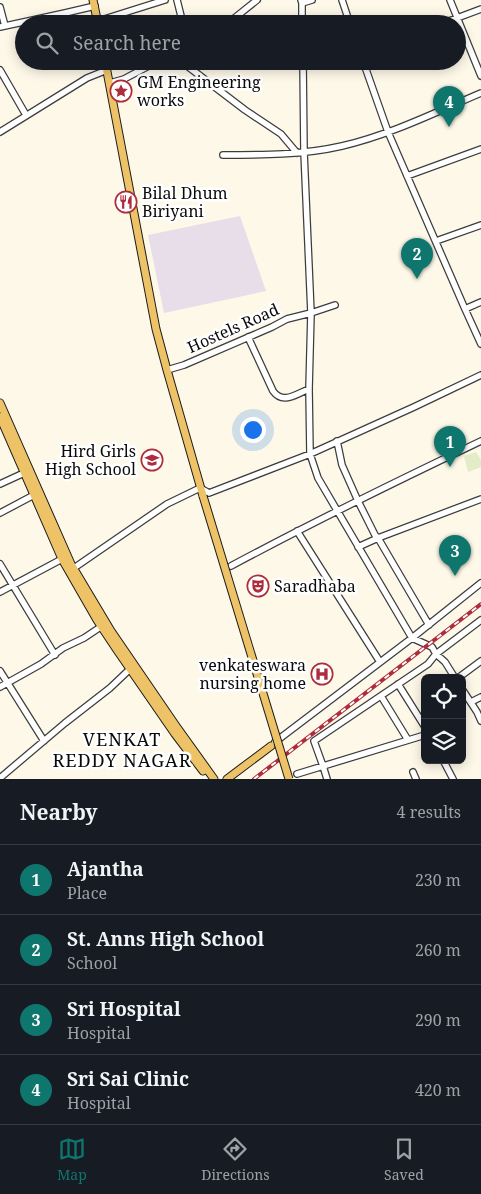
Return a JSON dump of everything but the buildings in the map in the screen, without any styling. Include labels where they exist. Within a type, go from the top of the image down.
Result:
[{"type":"main road","points":[[107,70],[156,328],[166,370],[289,779]]},
{"type":"main road","points":[[0,403],[74,568],[111,631],[214,779]]},
{"type":"main road","points":[[0,417],[62,559],[130,670],[209,779]]},
{"type":"main road","points":[[227,779],[271,746]]},
{"type":"street","points":[[119,15],[165,0]]},
{"type":"street","points":[[177,0],[181,15]]},
{"type":"street","points":[[238,15],[257,0]]},
{"type":"street","points":[[302,15],[301,2],[312,0]]},
{"type":"street","points":[[342,0],[347,15]]},
{"type":"street","points":[[450,0],[456,15]]},
{"type":"street","points":[[56,15],[94,3]]},
{"type":"street","points":[[0,7],[3,27]]},
{"type":"street","points":[[465,15],[481,9]]},
{"type":"street","points":[[466,40],[481,76]]},
{"type":"street","points":[[0,132],[87,78],[107,70]]},
{"type":"street","points":[[110,83],[124,79],[141,70]]},
{"type":"street","points":[[192,70],[244,110],[281,134],[301,152]]},
{"type":"street","points":[[303,70],[301,152],[311,313],[310,454],[318,478],[412,638],[432,647],[453,674]]},
{"type":"street","points":[[366,70],[388,132],[481,344]]},
{"type":"street","points":[[1,74],[26,116]]},
{"type":"street","points":[[223,155],[301,152],[342,146],[388,132],[481,93]]},
{"type":"street","points":[[407,176],[481,150]]},
{"type":"street","points":[[436,241],[481,225]]},
{"type":"street","points":[[465,310],[481,302]]},
{"type":"street","name":"Hostels Road","points":[[166,370],[184,365],[287,319],[335,305]]},
{"type":"street","points":[[248,337],[273,391],[278,396],[285,399],[309,389]]},
{"type":"street","points":[[74,568],[167,504],[200,488],[209,493],[310,454],[481,375]]},
{"type":"street","points":[[337,441],[342,465],[358,501],[375,535],[429,625]]},
{"type":"street","points":[[231,566],[297,531],[481,441]]},
{"type":"street","points":[[0,484],[24,473]]},
{"type":"street","points":[[0,513],[34,495]]},
{"type":"street","points":[[358,547],[481,499]]},
{"type":"street","points":[[297,531],[380,662]]},
{"type":"street","points":[[0,592],[62,559]]},
{"type":"street","points":[[0,564],[55,655]]},
{"type":"street","points":[[271,746],[481,583]]},
{"type":"street","points":[[327,779],[314,741],[428,664],[436,654],[479,621],[481,629]]},
{"type":"street","points":[[0,687],[102,626]]},
{"type":"street","points":[[462,674],[481,661]]},
{"type":"street","points":[[0,778],[130,670]]},
{"type":"street","points":[[0,671],[44,741]]},
{"type":"street","points":[[398,684],[421,721]]},
{"type":"street","points":[[381,696],[408,740]]},
{"type":"street","points":[[466,696],[481,720]]},
{"type":"street","points":[[470,702],[481,698]]},
{"type":"street","points":[[417,715],[421,714]]},
{"type":"street","points":[[297,774],[421,736]]},
{"type":"street","points":[[445,764],[453,779]]},
{"type":"street","points":[[413,772],[416,779]]},
{"type":"shaded area","points":[[240,216],[266,291],[164,313],[148,235]]},
{"type":"green space","points":[[476,452],[481,460],[481,467],[468,472],[464,456]]},
{"type":"railway","points":[[254,779],[481,604]]},
{"type":"place","name":"GM Engineering works","points":[[121,91]]},
{"type":"place","name":"Sri Sai Clinic","points":[[449,127]]},
{"type":"place","name":"Bilal Dhum Biriyani","points":[[126,202]]},
{"type":"place","name":"St. Anns High School","points":[[417,279]]},
{"type":"place","name":"Hird Girls High School","points":[[152,460]]},
{"type":"place","name":"Ajantha","points":[[450,467]]},
{"type":"place","name":"Sri Hospital","points":[[455,576]]},
{"type":"place","name":"Saradhaba","points":[[258,586]]},
{"type":"place","name":"venkateswara nursing home","points":[[322,674]]},
{"type":"district","name":"VENKAT REDDY NAGAR","points":[[122,750]]}]
